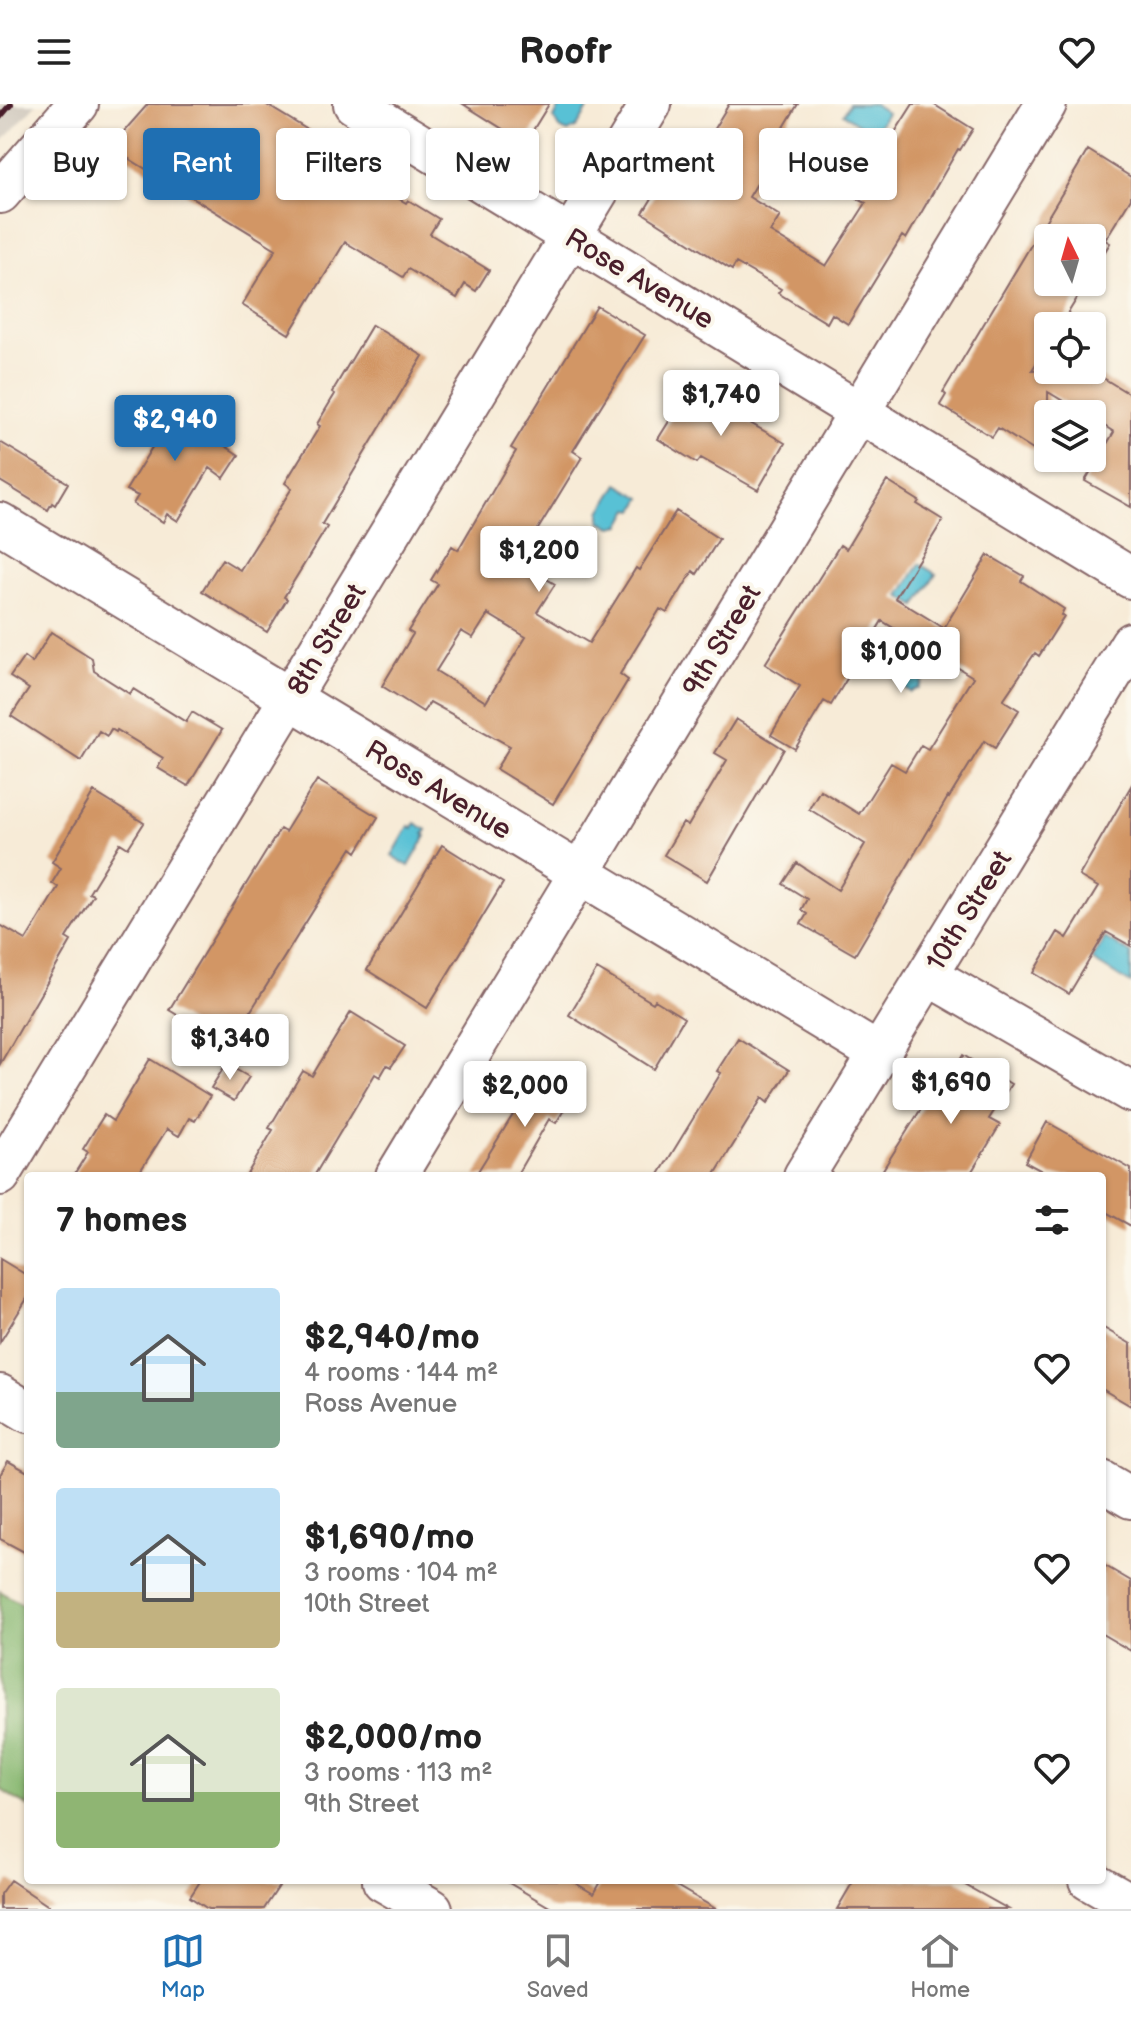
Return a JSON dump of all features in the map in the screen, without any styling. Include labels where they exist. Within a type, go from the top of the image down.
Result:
[{"type":"street","points":[[0,193],[78,104]]},
{"type":"street","name":"Rose Avenue","points":[[354,104],[1131,578]]},
{"type":"street","name":"8th Street","points":[[0,1175],[651,104]]},
{"type":"street","name":"9th Street","points":[[398,1172],[1046,104]]},
{"type":"street","name":"Ross Avenue","points":[[0,523],[879,1054]]},
{"type":"street","name":"10th Street","points":[[806,1172],[928,975],[1125,668]]},
{"type":"street","points":[[928,975],[1131,1092]]},
{"type":"street","points":[[0,1395],[24,1410]]},
{"type":"street","points":[[1106,1483],[1131,1498]]},
{"type":"street","points":[[366,1909],[382,1884]]},
{"type":"street","points":[[391,1884],[432,1909]]},
{"type":"street","points":[[1096,1884],[1131,1904]]},
{"type":"shaded area","points":[[0,104],[36,104],[0,144]]},
{"type":"green space","points":[[0,1591],[24,1606],[24,1804],[0,1789]]},
{"type":"water","points":[[561,104],[591,104],[575,128],[559,128],[554,119]]},
{"type":"water","points":[[849,104],[874,104],[887,113],[877,128],[864,128],[843,114]]},
{"type":"water","points":[[618,484],[642,498],[635,510],[630,509],[621,525],[612,527],[601,521],[601,512]]},
{"type":"water","points":[[920,564],[936,574],[916,606],[900,596]]},
{"type":"water","points":[[922,654],[929,656],[932,665],[919,688],[910,692],[903,686],[904,677],[911,663]]},
{"type":"water","points":[[415,823],[427,830],[409,866],[392,856],[409,826],[413,828]]},
{"type":"water","points":[[1105,938],[1131,954],[1131,984],[1092,960]]},
{"type":"building","points":[[148,104],[265,104],[304,128],[276,128],[276,200],[401,200],[406,203],[408,200],[439,219],[430,234],[489,270],[476,291],[465,284],[457,298],[408,269],[403,277],[345,242],[289,334],[242,305],[276,249],[196,200],[260,200],[260,128],[143,128],[143,167],[127,157],[127,128]]},
{"type":"building","points":[[463,104],[549,104],[534,128],[501,128]]},
{"type":"building","points":[[729,104],[798,104],[784,128],[759,128],[759,180],[749,197],[780,216],[770,232],[826,266],[866,203],[860,200],[897,200],[897,129],[913,104],[933,104],[973,129],[958,149],[906,239],[902,236],[848,324],[832,314],[827,323],[778,293],[781,289],[736,263],[732,270],[643,213],[651,200],[743,200],[743,128],[714,128]]},
{"type":"building","points":[[1088,150],[1131,177],[1131,198],[1106,238],[1106,224],[1044,224]]},
{"type":"building","points":[[1034,240],[1034,296],[1078,296],[1069,312],[1034,312],[1034,384],[1106,384],[1106,380],[1131,395],[1131,507],[1085,481],[1090,472],[1106,472],[1106,446],[1114,432],[1106,427],[1106,400],[1061,400],[1048,392],[1048,400],[1034,400],[1033,450],[998,428],[992,437],[940,405],[946,395],[943,392]]},
{"type":"building","points":[[597,306],[645,335],[573,451],[582,457],[518,562],[555,584],[537,612],[589,643],[676,511],[719,539],[697,574],[693,571],[667,613],[660,609],[620,674],[628,680],[553,804],[496,769],[510,746],[430,702],[423,712],[382,686],[413,634],[408,631],[438,584],[431,580],[452,546],[458,550],[516,451],[511,448]],"holes":[[[488,614],[526,637],[486,702],[436,671],[461,631],[473,638]]]},
{"type":"building","points":[[372,325],[423,356],[322,524],[327,527],[284,597],[287,599],[267,632],[202,591],[222,559],[240,570],[292,488],[285,483],[320,426],[317,424],[335,394],[332,392]]},
{"type":"building","points":[[693,383],[732,406],[729,411],[785,443],[758,490],[701,458],[697,463],[658,439]]},
{"type":"building","points":[[154,400],[239,455],[224,478],[210,468],[178,521],[167,514],[163,522],[133,504],[138,496],[126,490],[157,439],[137,427]]},
{"type":"building","points":[[0,442],[68,483],[55,505],[52,503],[48,510],[0,481]]},
{"type":"building","points":[[887,481],[943,520],[895,598],[944,628],[988,555],[1024,576],[1021,581],[1064,609],[1061,615],[1064,616],[1039,656],[1035,653],[1003,700],[1019,710],[995,748],[984,741],[855,955],[801,924],[807,914],[801,910],[807,899],[783,884],[797,863],[838,890],[865,844],[809,809],[820,790],[859,814],[891,763],[905,771],[921,745],[928,749],[973,677],[882,621],[831,705],[824,701],[795,749],[771,735],[800,686],[765,664],[840,545],[846,549]]},
{"type":"building","points":[[51,632],[92,658],[94,671],[130,694],[133,689],[186,722],[192,712],[222,730],[188,786],[158,768],[163,758],[117,730],[111,729],[107,736],[99,731],[81,761],[11,716],[29,689],[10,677],[24,657],[32,663]]},
{"type":"building","points":[[736,719],[784,749],[707,881],[664,855],[683,823],[688,826],[727,760],[715,753]]},
{"type":"building","points":[[317,780],[378,817],[357,852],[352,848],[229,1046],[169,1010],[280,829],[285,832]]},
{"type":"building","points":[[1131,786],[1131,946],[1106,932],[1069,994],[1034,973],[1058,932],[1067,938],[1098,887],[1079,876]]},
{"type":"building","points":[[94,792],[144,823],[128,848],[120,843],[89,893],[93,895],[66,938],[71,941],[0,1064],[0,925],[26,940],[58,887],[52,883],[61,868],[52,862]]},
{"type":"building","points":[[442,845],[503,883],[427,1008],[367,970]]},
{"type":"building","points":[[597,969],[684,1018],[654,1069],[569,1015]]},
{"type":"building","points":[[351,1012],[405,1046],[391,1067],[387,1065],[380,1077],[375,1074],[316,1172],[248,1172],[273,1130],[269,1128],[303,1071],[312,1076]]},
{"type":"building","points":[[738,1038],[789,1070],[768,1103],[762,1098],[716,1172],[660,1172],[721,1073],[717,1071]]},
{"type":"building","points":[[963,1055],[1011,1084],[989,1119],[1000,1125],[971,1172],[882,1172],[929,1096],[936,1100]]},
{"type":"building","points":[[150,1059],[210,1096],[195,1121],[189,1118],[179,1136],[167,1129],[140,1172],[76,1172],[88,1152],[83,1149],[104,1115],[113,1121]]},
{"type":"building","points":[[226,1064],[249,1077],[234,1101],[211,1088]]},
{"type":"building","points":[[537,1076],[572,1097],[556,1123],[549,1119],[518,1172],[477,1172]]},
{"type":"building","points":[[1047,1122],[1131,1169],[1131,1226],[1106,1212],[1106,1172],[1044,1172],[1025,1162]]},
{"type":"building","points":[[0,1259],[24,1274],[24,1303],[0,1342]]},
{"type":"building","points":[[1106,1329],[1131,1344],[1131,1406],[1106,1391]]},
{"type":"building","points":[[8,1461],[24,1470],[24,1552],[0,1539],[0,1475]]},
{"type":"building","points":[[1106,1566],[1131,1581],[1131,1651],[1106,1636]]},
{"type":"building","points":[[10,1880],[53,1909],[0,1909],[0,1894]]},
{"type":"building","points":[[198,1884],[280,1884],[264,1909],[208,1909],[190,1897]]},
{"type":"building","points":[[511,1884],[577,1884],[594,1894],[600,1884],[673,1884],[716,1909],[553,1909]]},
{"type":"building","points":[[852,1884],[963,1884],[1008,1909],[837,1909]]},
{"type":"railway","points":[[0,117],[11,104]]}]
